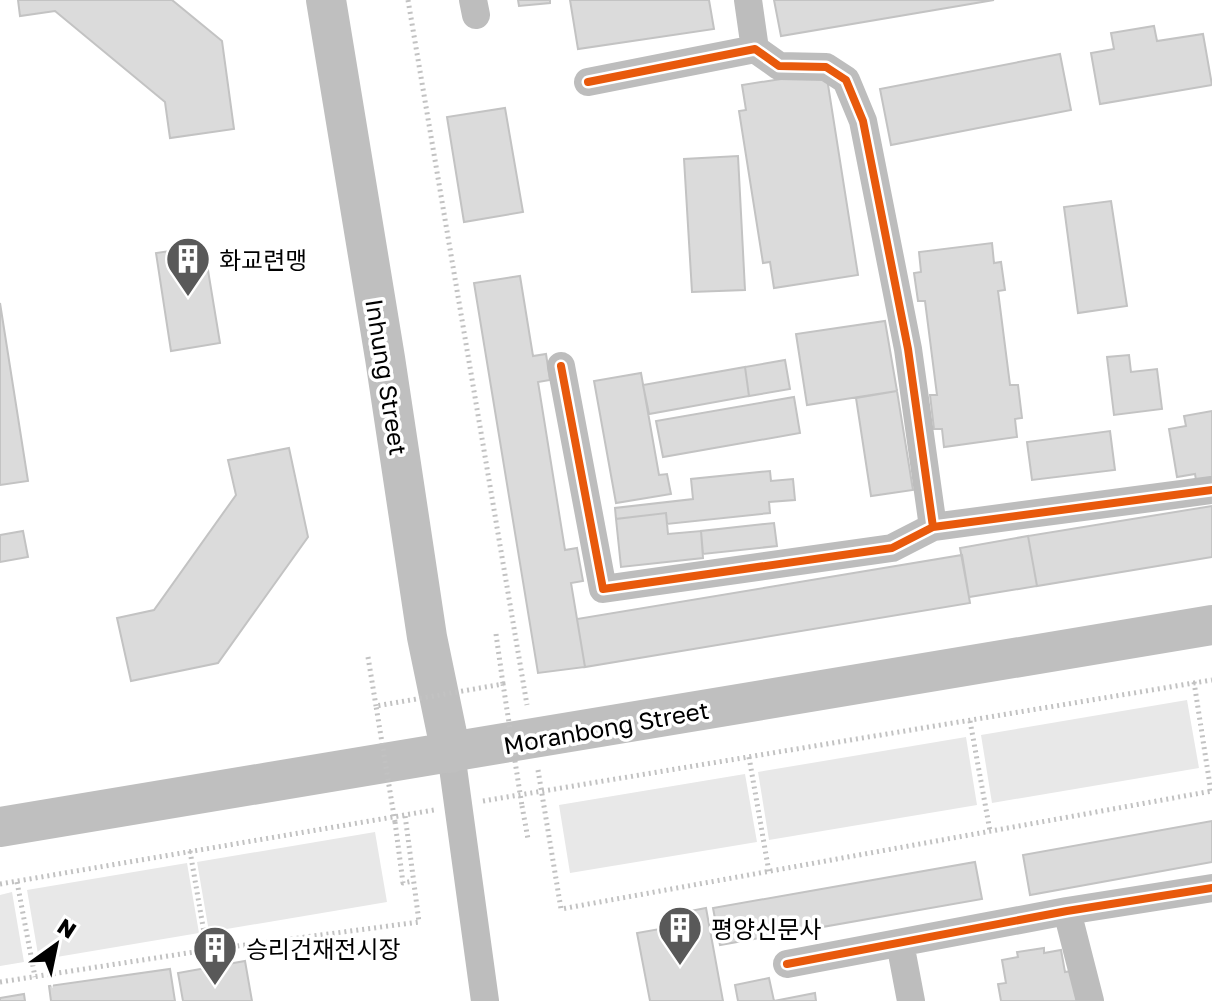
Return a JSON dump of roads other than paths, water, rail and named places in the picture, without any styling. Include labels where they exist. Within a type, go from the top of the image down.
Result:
[{"type":"main road","name":"Inhung Street","points":[[326,0],[427,637],[451,753]]},
{"type":"main road","name":"Moranbong Street","points":[[0,827],[1212,625]]},
{"type":"street","points":[[748,0],[755,49]]},
{"type":"street","points":[[588,82],[755,49],[779,66],[826,67],[846,80],[863,121],[908,349],[933,527]]},
{"type":"street","points":[[561,366],[603,589],[892,548],[933,527],[1212,490]]},
{"type":"street","points":[[451,753],[485,1001]]},
{"type":"street","points":[[787,964],[1067,911],[1212,888]]},
{"type":"street","points":[[1067,911],[1090,1001]]},
{"type":"street","points":[[900,943],[911,1001]]},
{"type":"place","name":"화교련맹","points":[[188,298]]},
{"type":"place","name":"평양신문사","points":[[680,967]]},
{"type":"place","name":"승리건재전시장","points":[[215,987]]}]
